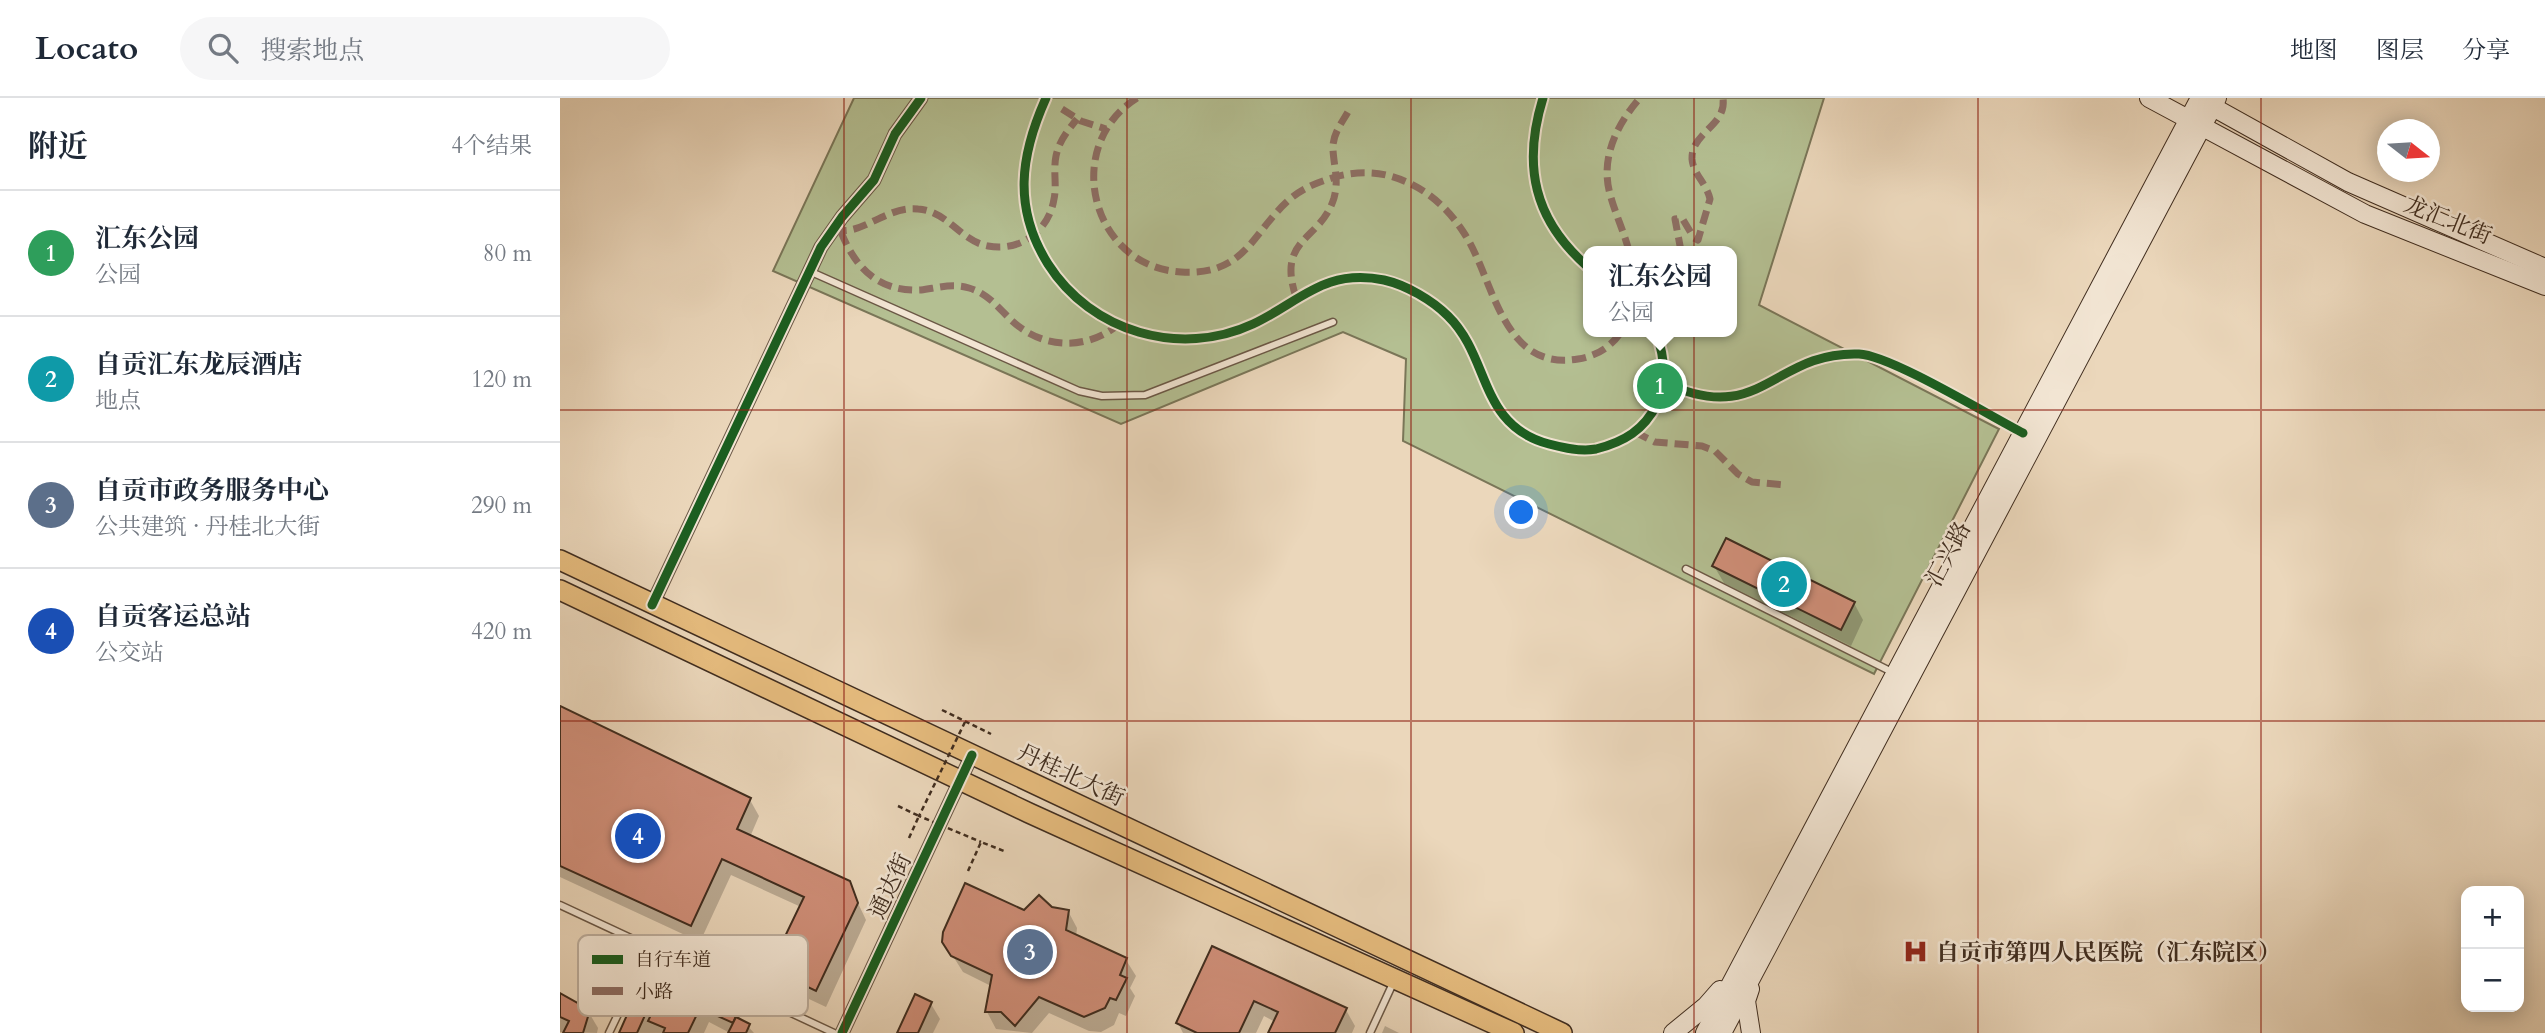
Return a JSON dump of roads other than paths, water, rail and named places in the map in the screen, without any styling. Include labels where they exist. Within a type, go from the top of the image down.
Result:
[{"type":"main road","name":"龙汇北街","points":[[2149,98],[2365,214],[2545,286]]},
{"type":"main road","name":"龙汇北街","points":[[2205,100],[2348,182],[2410,212],[2545,268]]},
{"type":"main road","points":[[1706,1033],[1752,961],[2195,124],[2205,100]]},
{"type":"main road","name":"丹桂北大街","points":[[560,560],[1562,1033]]},
{"type":"main road","points":[[560,590],[961,780],[1514,1033]]},
{"type":"main road","points":[[1673,1033],[1706,1006],[1752,961]]},
{"type":"main road","points":[[1722,1033],[1752,961]]},
{"type":"main road","points":[[1751,1033],[1746,1001],[1752,961]]},
{"type":"street","points":[[652,605],[809,271],[833,228],[874,180],[895,134],[921,98]]},
{"type":"street","name":"通达街","points":[[842,1033],[972,755]]},
{"type":"lane","points":[[809,271],[1079,391],[1102,396],[1145,395],[1333,322]]},
{"type":"lane","points":[[1686,569],[1902,677]]},
{"type":"lane","points":[[560,905],[624,935]]},
{"type":"lane","points":[[1370,1033],[1395,979]]},
{"type":"lane","points":[[609,1033],[617,1016]]},
{"type":"lane","points":[[798,1016],[834,1033]]},
{"type":"place","name":"汇东公园","points":[[1660,386]]},
{"type":"place","name":"自贡汇东龙辰酒店","points":[[1784,584]]},
{"type":"place","name":"自贡客运总站","points":[[638,836]]},
{"type":"place","name":"自贡市政务服务中心","points":[[1030,952]]},
{"type":"place","name":"自贡市第四人民医院（汇东院区）","points":[[1916,952]]}]
